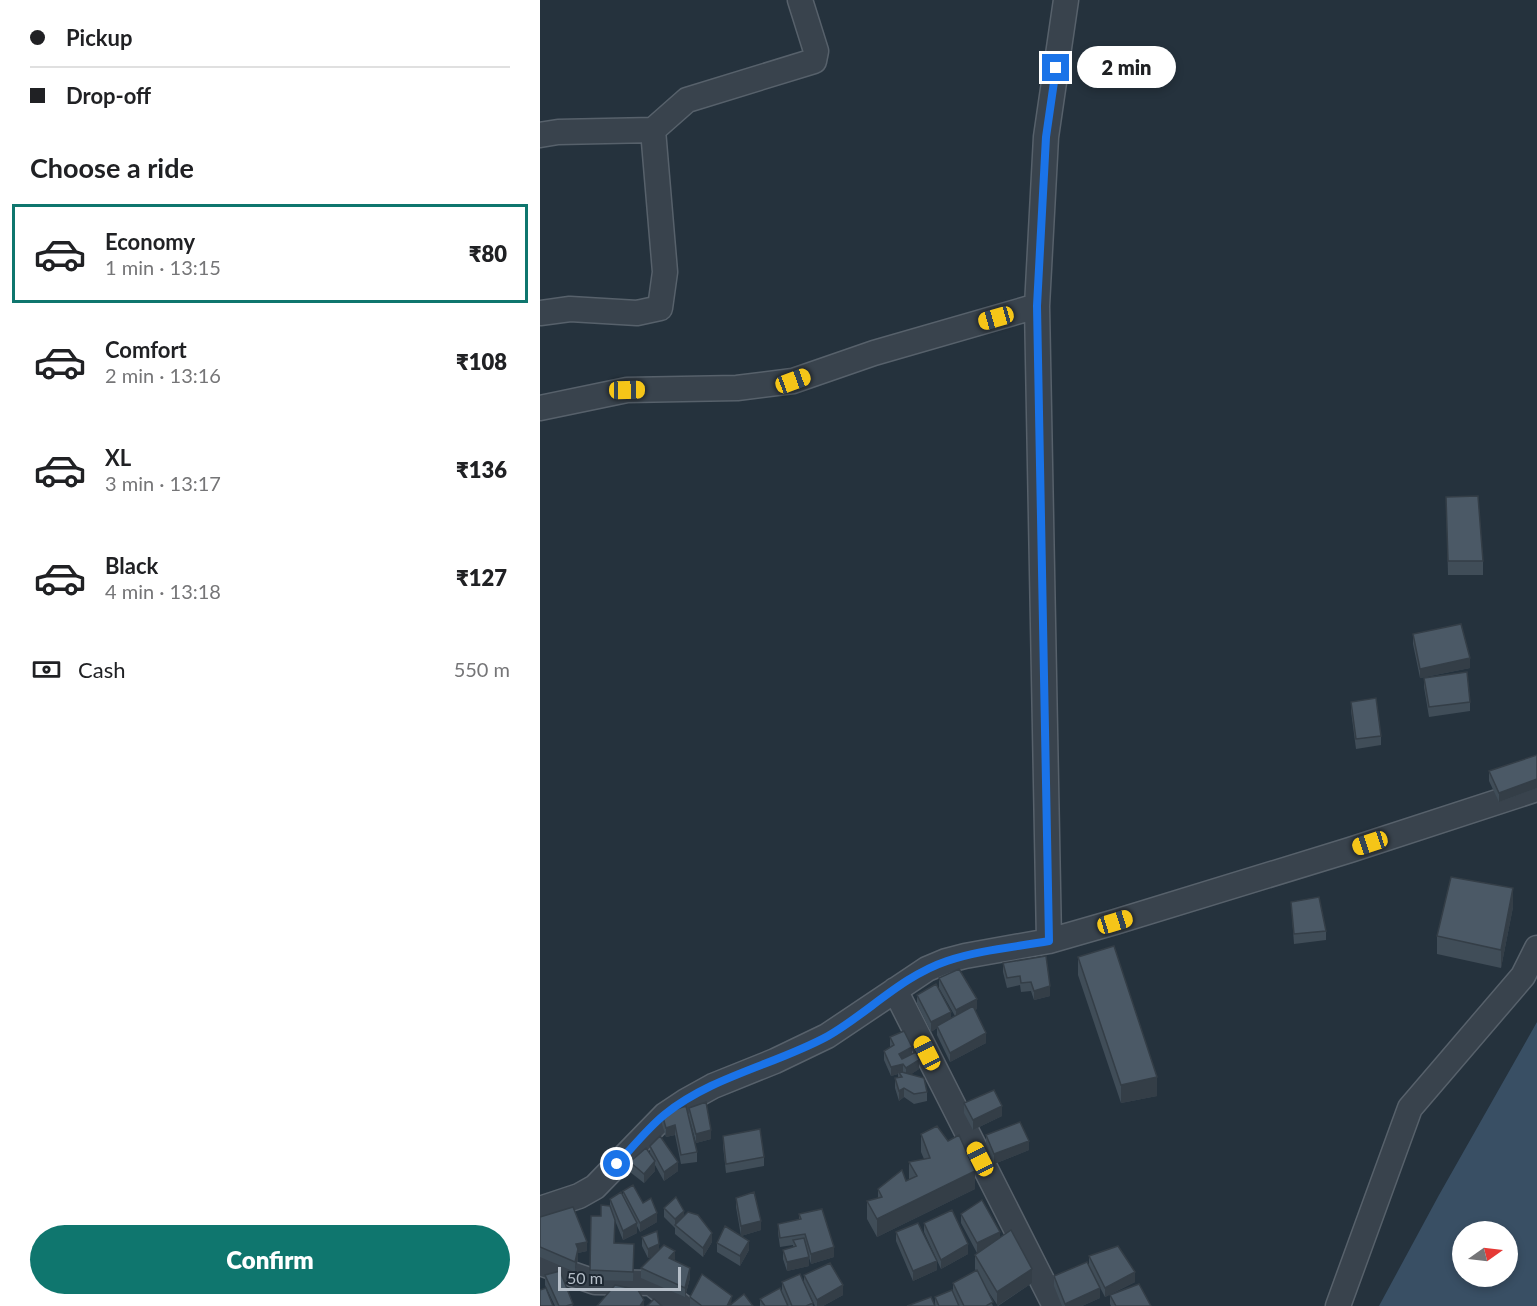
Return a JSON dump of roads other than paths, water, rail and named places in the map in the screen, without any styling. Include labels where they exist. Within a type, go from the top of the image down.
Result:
[{"type":"street","points":[[540,135],[558,132],[653,130],[687,100],[814,61],[816,51],[800,0]]},
{"type":"street","points":[[1049,941],[1037,306],[1046,137],[1066,0]]},
{"type":"street","points":[[540,313],[570,309],[637,313],[660,308],[665,272],[653,130]]},
{"type":"street","points":[[540,408],[627,390],[737,388],[793,381],[874,353],[1037,306]]},
{"type":"street","points":[[540,1209],[579,1196],[595,1187],[665,1115],[686,1101],[712,1086],[782,1058],[827,1036],[927,969],[965,956],[1049,941],[1350,850],[1537,789]]},
{"type":"street","points":[[1338,1306],[1410,1108],[1523,976],[1537,948]]},
{"type":"street","points":[[895,990],[1055,1306]]},
{"type":"street","points":[[540,1263],[595,1282],[651,1283],[681,1306]]},
{"type":"water","points":[[1537,1022],[1537,1306],[1379,1306],[1439,1195]]}]
